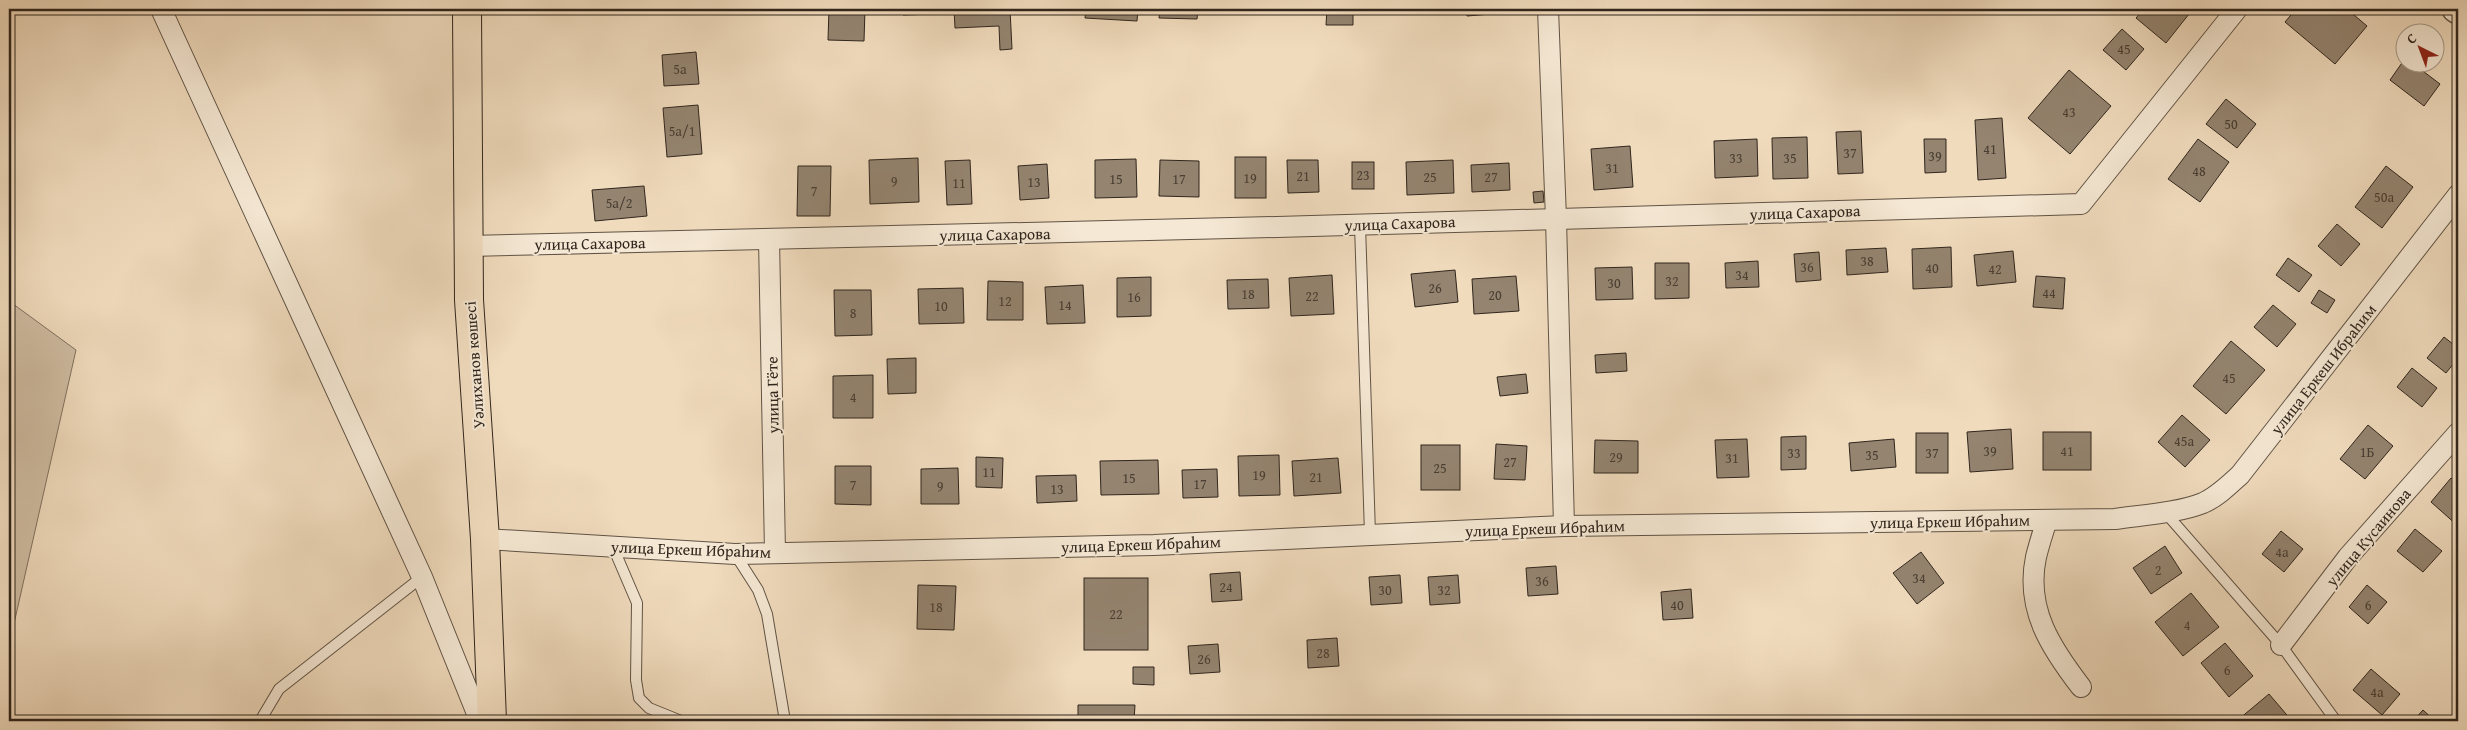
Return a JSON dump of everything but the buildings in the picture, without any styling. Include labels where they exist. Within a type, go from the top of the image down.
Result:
[{"type":"main road","name":"Уәлиханов көшесі","points":[[467,9],[469,300],[485,540],[492,721]]},
{"type":"street","points":[[161,9],[422,577],[480,721]]},
{"type":"street","points":[[1548,9],[1556,219],[1564,526]]},
{"type":"street","name":"улица Сахарова","points":[[469,246],[1360,225],[2081,204],[2237,9]]},
{"type":"street","name":"улица Еркеш Ибраһим","points":[[485,540],[735,554],[1154,545],[1564,526],[2115,519],[2164,511],[2202,503],[2221,492],[2240,475],[2458,195]]},
{"type":"street","name":"улица Гёте","points":[[769,238],[775,552]]},
{"type":"street","name":"улица Кусаинова","points":[[2281,645],[2348,558],[2458,433]]},
{"type":"street","points":[[2047,520],[2036,559],[2035,594],[2042,630],[2080,688]]},
{"type":"lane","points":[[1360,225],[1370,534]]},
{"type":"lane","points":[[2164,511],[2281,645],[2336,721]]},
{"type":"lane","points":[[613,547],[637,603],[636,680],[639,698],[649,708],[681,721]]},
{"type":"lane","points":[[735,554],[758,590],[767,614],[784,721]]},
{"type":"lane","points":[[260,721],[279,689],[422,577]]},
{"type":"shaded area","points":[[9,301],[76,350],[13,628],[9,628]]}]
